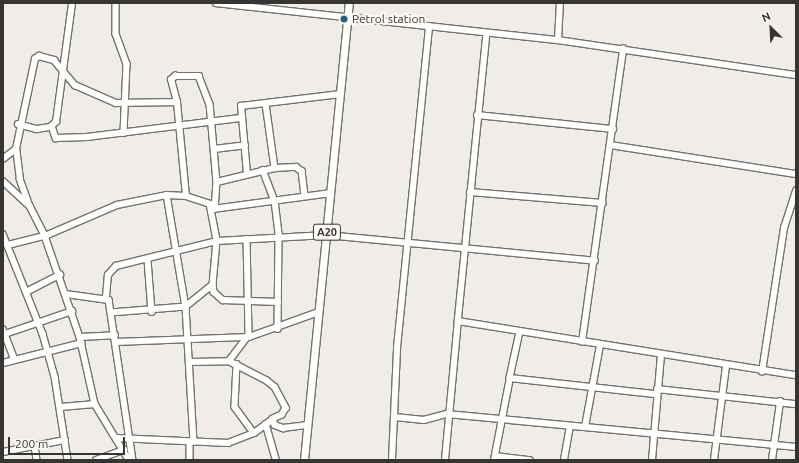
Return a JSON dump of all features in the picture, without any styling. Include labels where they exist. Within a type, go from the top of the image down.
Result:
[{"type":"main road","name":"A20","points":[[304,460],[349,3]]},
{"type":"street","points":[[18,124],[37,129],[52,126],[56,122],[72,3]]},
{"type":"street","points":[[116,3],[116,34],[127,64],[124,134]]},
{"type":"street","points":[[216,3],[348,16],[429,27],[558,40],[796,75]]},
{"type":"street","points":[[558,40],[560,3]]},
{"type":"street","points":[[392,460],[395,417],[393,394],[429,27]]},
{"type":"street","points":[[444,460],[447,414],[458,321],[477,115],[487,33]]},
{"type":"street","points":[[582,342],[603,204],[623,49]]},
{"type":"street","points":[[129,460],[95,404],[81,340],[60,275],[45,236],[30,206],[20,180],[16,149],[18,124],[35,59],[47,57],[63,69],[75,85],[125,105],[177,102]]},
{"type":"street","points":[[186,196],[178,127],[177,102],[172,77],[199,76],[208,91],[217,182],[214,209],[218,241],[213,284],[219,298],[278,302]]},
{"type":"street","points":[[247,174],[245,145],[240,118],[242,105],[266,104],[340,94]]},
{"type":"street","points":[[266,104],[274,168]]},
{"type":"street","points":[[477,115],[613,129]]},
{"type":"street","points":[[52,126],[56,138],[124,134],[240,118]]},
{"type":"street","points":[[214,149],[245,145]]},
{"type":"street","points":[[610,145],[796,174]]},
{"type":"street","points":[[3,159],[16,149]]},
{"type":"street","points":[[217,182],[274,168],[299,168],[305,196]]},
{"type":"street","points":[[263,170],[275,201],[279,235],[278,329]]},
{"type":"street","points":[[3,181],[30,206]]},
{"type":"street","points":[[762,372],[784,228],[796,191]]},
{"type":"street","points":[[470,192],[603,204]]},
{"type":"street","points":[[214,209],[331,193]]},
{"type":"street","points":[[167,195],[190,339],[192,442],[190,460]]},
{"type":"street","points":[[3,251],[9,246],[45,236],[117,206],[167,195],[186,196],[206,201],[214,209]]},
{"type":"street","points":[[3,234],[40,322],[61,407],[68,460]]},
{"type":"street","points":[[133,460],[111,313],[106,297],[111,270],[218,241],[279,235],[326,236],[595,261]]},
{"type":"street","points":[[229,361],[248,337],[249,299],[247,239]]},
{"type":"street","points":[[148,260],[152,312]]},
{"type":"street","points":[[28,291],[60,275]]},
{"type":"street","points":[[111,313],[152,312],[186,307],[213,284]]},
{"type":"street","points":[[66,294],[106,297]]},
{"type":"street","points":[[15,360],[4,332],[72,311]]},
{"type":"street","points":[[3,363],[48,351],[81,340],[248,337],[278,329],[319,312]]},
{"type":"street","points":[[458,321],[762,372],[796,375]]},
{"type":"street","points":[[520,332],[494,458],[530,460]]},
{"type":"street","points":[[586,427],[600,345]]},
{"type":"street","points":[[652,460],[661,355]]},
{"type":"street","points":[[117,438],[231,443],[254,433],[286,410],[280,394],[266,380],[237,364],[229,361],[190,362]]},
{"type":"street","points":[[237,364],[235,407],[254,433]]},
{"type":"street","points":[[714,460],[726,366]]},
{"type":"street","points":[[510,378],[592,389],[721,396],[796,404]]},
{"type":"street","points":[[772,460],[780,402]]},
{"type":"street","points":[[61,407],[95,404]]},
{"type":"street","points":[[395,417],[424,420],[447,414],[570,427],[586,427],[716,438],[796,447]]},
{"type":"street","points":[[273,419],[275,426],[283,428],[308,424]]},
{"type":"street","points":[[266,424],[276,460]]},
{"type":"street","points":[[564,460],[570,427]]},
{"type":"street","points":[[3,452],[65,440]]},
{"type":"street","points":[[35,446],[37,460]]},
{"type":"street","points":[[96,460],[124,450]]},
{"type":"place","name":"Petrol station","points":[[344,19]]}]
